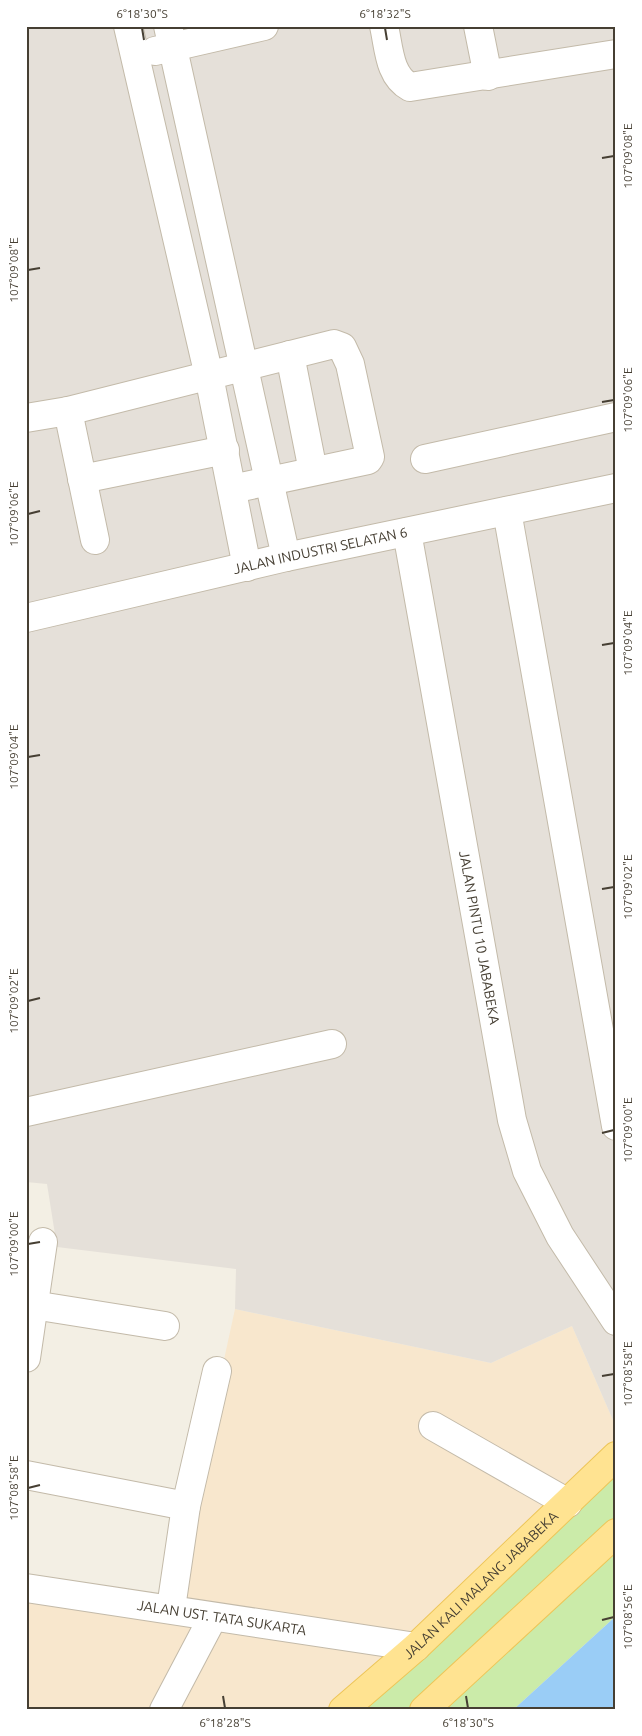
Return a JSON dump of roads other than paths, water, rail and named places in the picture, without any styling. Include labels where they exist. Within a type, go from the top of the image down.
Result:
[{"type":"main road","name":"JALAN KALI MALANG JABABEKA","points":[[343,1710],[416,1647],[616,1456]]},
{"type":"main road","points":[[424,1710],[616,1533]]},
{"type":"street","points":[[128,26],[209,376],[247,567]]},
{"type":"street","points":[[134,57],[170,37],[264,26]]},
{"type":"street","points":[[384,26],[394,72],[400,82],[410,87],[616,54]]},
{"type":"street","points":[[478,26],[488,76]]},
{"type":"street","points":[[170,37],[286,558]]},
{"type":"street","points":[[26,418],[68,411],[334,344],[342,347],[347,353],[370,457],[365,462],[313,471],[232,489]]},
{"type":"street","points":[[290,354],[313,471]]},
{"type":"street","points":[[68,411],[95,540]]},
{"type":"street","points":[[425,460],[616,417]]},
{"type":"street","points":[[82,479],[224,450]]},
{"type":"street","name":"JALAN INDUSTRI SELATAN 6","points":[[26,618],[286,558],[616,488]]},
{"type":"street","points":[[507,511],[616,1126]]},
{"type":"street","name":"JALAN PINTU 10 JABABEKA","points":[[406,532],[512,1120],[527,1171],[560,1236],[616,1321]]},
{"type":"street","points":[[26,1112],[332,1044]]},
{"type":"street","points":[[26,1358],[43,1242]]},
{"type":"street","points":[[33,1305],[165,1326]]},
{"type":"street","points":[[171,1608],[186,1506],[216,1372]]},
{"type":"street","points":[[434,1426],[568,1503]]},
{"type":"street","points":[[26,1475],[186,1506]]},
{"type":"street","name":"JALAN UST. TATA SUKARTA","points":[[26,1588],[171,1608],[213,1617],[416,1647]]},
{"type":"street","points":[[164,1710],[213,1617]]},
{"type":"water","points":[[616,1616],[616,1710],[513,1710]]}]
